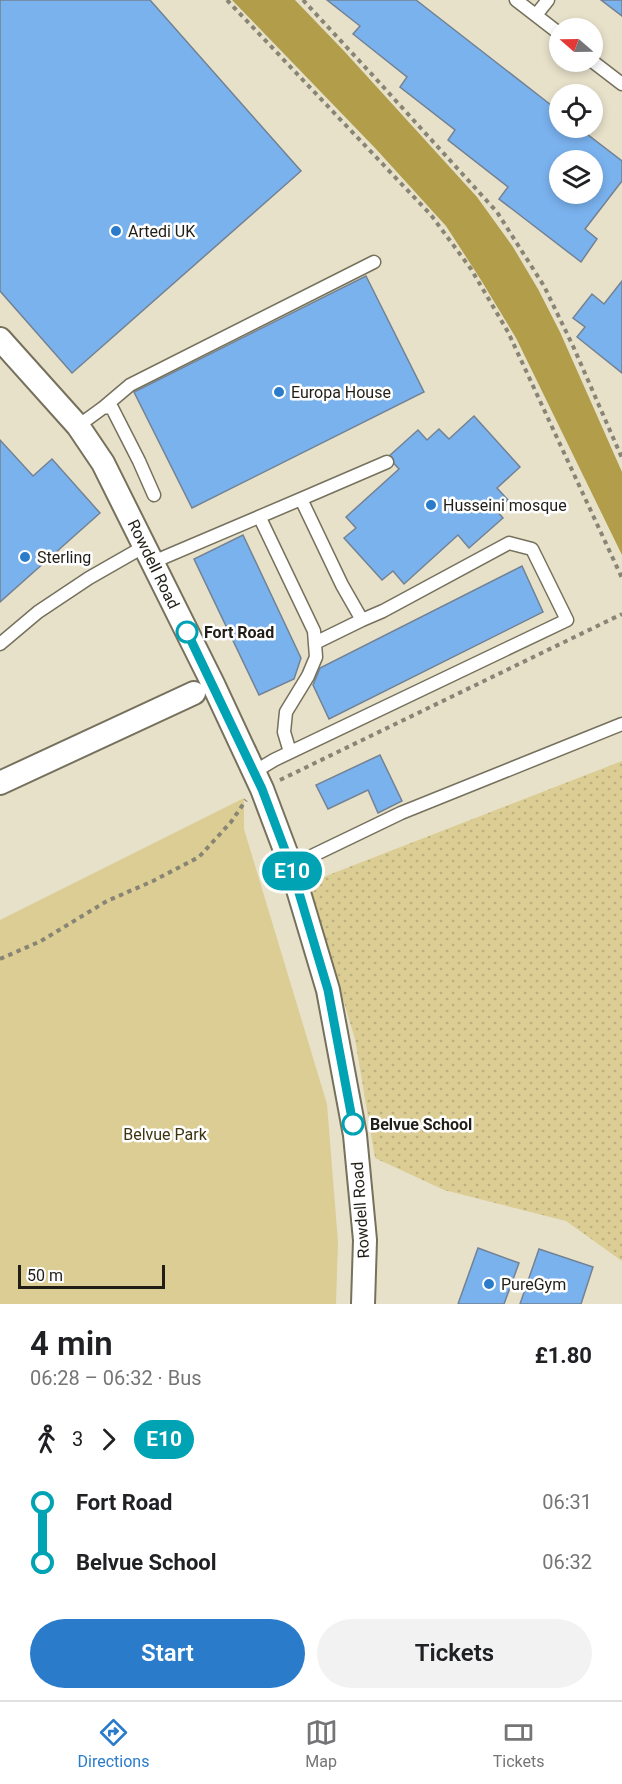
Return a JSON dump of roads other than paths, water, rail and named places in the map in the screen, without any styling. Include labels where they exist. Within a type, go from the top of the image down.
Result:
[{"type":"street","name":"Rowdell Road","points":[[0,339],[78,426],[103,463],[254,771],[291,866],[328,990],[355,1135],[365,1240],[363,1304]]},
{"type":"street","points":[[0,783],[194,693]]},
{"type":"lane","points":[[516,0],[549,25]]},
{"type":"lane","points":[[536,15],[548,0]]},
{"type":"lane","points":[[603,69],[622,84]]},
{"type":"lane","points":[[78,426],[130,385],[374,262]]},
{"type":"lane","points":[[104,407],[112,408],[140,461],[154,495]]},
{"type":"lane","points":[[0,644],[38,612],[89,578],[149,554],[260,518],[387,462]]},
{"type":"lane","points":[[301,500],[342,585],[362,620]]},
{"type":"lane","points":[[260,518],[314,631],[316,657],[308,676],[286,712],[284,732],[290,752]]},
{"type":"lane","points":[[254,771],[567,620],[532,549],[509,543],[383,611],[315,643]]},
{"type":"lane","points":[[291,866],[401,813],[622,724]]},
{"type":"place","name":"Artedi UK","points":[[116,231]]},
{"type":"place","name":"Europa House","points":[[279,392]]},
{"type":"place","name":"Husseini mosque","points":[[431,505]]},
{"type":"place","name":"Sterling","points":[[25,557]]},
{"type":"place","name":"Fort Road","points":[[187,632]]},
{"type":"place","name":"Belvue School","points":[[353,1124]]},
{"type":"place","name":"PureGym","points":[[489,1284]]},
{"type":"park label","name":"Belvue Park","points":[[165,1134]]}]
